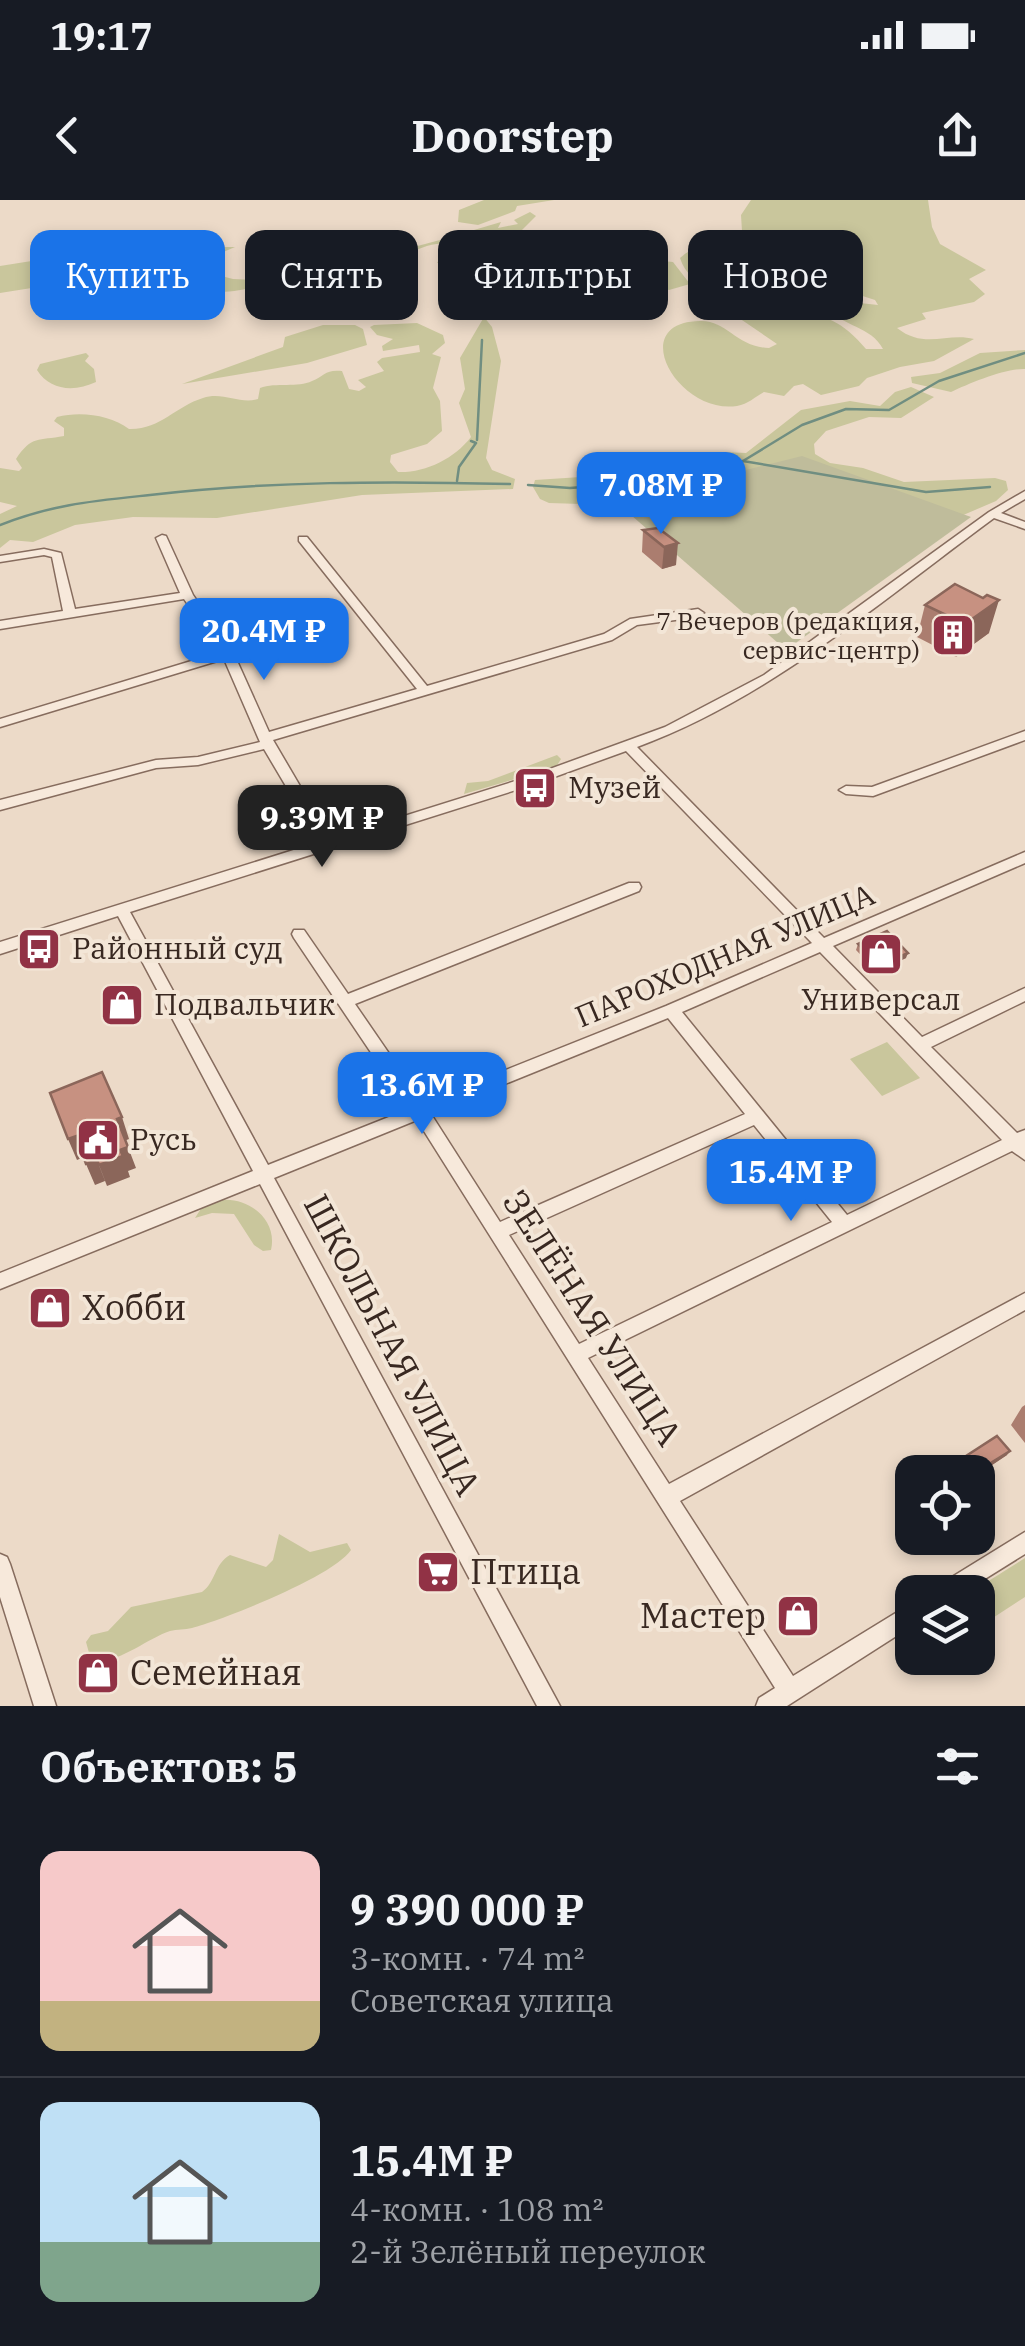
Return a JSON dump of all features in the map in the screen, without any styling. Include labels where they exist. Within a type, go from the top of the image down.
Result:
[{"type":"street","points":[[0,948],[629,746],[726,704],[1025,494]]},
{"type":"street","points":[[993,514],[1025,526]]},
{"type":"street","points":[[162,538],[187,596],[228,654],[267,741],[328,845]]},
{"type":"street","points":[[304,540],[424,690]]},
{"type":"street","points":[[0,560],[44,552],[58,555],[70,615]]},
{"type":"street","points":[[0,625],[187,596]]},
{"type":"street","points":[[0,805],[156,764],[198,761],[608,637],[634,622],[698,613]]},
{"type":"street","points":[[0,723],[228,654]]},
{"type":"street","points":[[846,790],[873,792],[1025,735]]},
{"type":"street","points":[[577,1354],[844,1224],[1021,1144],[629,746]]},
{"type":"street","name":"ПАРОХОДНАЯ УЛИЦА","points":[[0,1280],[671,1010],[1025,857]]},
{"type":"street","points":[[347,1000],[634,887]]},
{"type":"street","name":"ШКОЛЬНАЯ УЛИЦА","points":[[121,909],[549,1706]]},
{"type":"street","name":"ЗЕЛЁНАЯ УЛИЦА","points":[[299,934],[421,1113],[790,1691]]},
{"type":"street","points":[[920,1045],[1025,994]]},
{"type":"street","points":[[671,1010],[844,1224]]},
{"type":"street","points":[[498,1232],[757,1116]]},
{"type":"street","points":[[668,1496],[1025,1302]]},
{"type":"street","points":[[973,1575],[1025,1542]]},
{"type":"street","points":[[0,1564],[46,1706]]},
{"type":"street","points":[[767,1706],[895,1625]]},
{"type":"shaded area","points":[[484,200],[554,200],[517,206],[515,211],[478,225],[458,222],[459,210]]},
{"type":"shaded area","points":[[751,200],[928,200],[932,227],[940,244],[986,270],[969,279],[985,294],[974,302],[922,313],[926,319],[897,328],[917,338],[974,339],[934,361],[900,367],[867,378],[859,386],[821,395],[803,384],[794,386],[784,396],[764,392],[737,406],[715,405],[696,397],[668,367],[663,351],[666,336],[678,325],[709,322],[748,343],[769,348],[777,344],[742,320],[831,320],[866,349],[883,349],[878,341],[843,320],[863,320],[863,303],[878,305],[863,296],[863,230],[742,230],[741,215]]},
{"type":"shaded area","points":[[530,212],[536,216],[522,230],[474,230],[501,222],[498,228],[518,224],[514,220]]},
{"type":"shaded area","points":[[438,241],[438,244],[418,250],[418,246]]},
{"type":"shaded area","points":[[688,253],[688,272],[685,268],[680,258]]},
{"type":"shaded area","points":[[30,261],[30,288],[0,293],[0,266]]},
{"type":"shaded area","points":[[668,262],[673,262],[688,281],[669,290]]},
{"type":"shaded area","points":[[225,277],[245,279],[245,289],[225,291]]},
{"type":"shaded area","points":[[482,320],[486,320],[501,361],[486,458],[492,470],[515,479],[513,489],[362,495],[217,518],[133,517],[75,525],[33,542],[10,540],[0,548],[0,514],[17,506],[0,502],[0,468],[19,471],[22,468],[16,459],[27,446],[36,440],[64,436],[64,428],[54,421],[57,417],[95,416],[129,429],[140,428],[203,398],[258,399],[260,388],[306,383],[332,371],[342,371],[349,389],[359,391],[366,387],[358,380],[384,371],[377,362],[382,358],[420,352],[419,345],[383,351],[382,346],[393,339],[377,335],[370,327],[417,323],[443,335],[445,343],[432,354],[441,357],[433,388],[440,401],[442,431],[427,444],[391,455],[390,462],[398,472],[418,470],[456,452],[471,437],[459,403],[465,389],[460,358]]},
{"type":"shaded area","points":[[323,325],[355,325],[363,329],[367,345],[307,363],[182,384],[283,347],[285,337]]},
{"type":"shaded area","points":[[1025,350],[1025,369],[998,373],[951,392],[912,383],[911,377],[940,373],[980,353]]},
{"type":"shaded area","points":[[86,353],[89,356],[85,361],[94,369],[96,382],[88,385],[56,386],[37,370],[40,364]]},
{"type":"shaded area","points":[[911,387],[934,397],[901,418],[869,417],[826,431],[814,444],[815,454],[830,463],[863,468],[904,482],[995,478],[1006,481],[1008,490],[996,501],[961,516],[549,503],[540,499],[533,487],[535,480],[581,477],[637,481],[663,463],[696,461],[723,452],[746,453],[801,410],[850,401],[880,406],[895,392]]},
{"type":"shaded area","points":[[802,456],[971,517],[786,650],[616,502]]},
{"type":"shaded area","points":[[557,755],[561,759],[556,767],[464,794],[467,783],[488,781]]},
{"type":"shaded area","points":[[887,1042],[920,1078],[882,1096],[850,1059]]},
{"type":"shaded area","points":[[221,1200],[242,1202],[266,1220],[271,1250],[263,1251],[254,1245],[234,1214],[212,1213],[195,1218],[202,1207]]},
{"type":"shaded area","points":[[279,1534],[310,1552],[347,1543],[351,1550],[324,1572],[252,1606],[192,1628],[170,1631],[111,1659],[91,1660],[86,1642],[91,1635],[108,1631],[131,1607],[202,1592],[230,1555],[266,1567],[273,1560]]},
{"type":"shaded area","points":[[1025,1558],[1025,1597],[995,1617],[995,1577]]},
{"type":"building","points":[[658,528],[678,543],[664,547],[643,530]]},
{"type":"building","points":[[955,584],[983,598],[987,595],[999,600],[965,624],[925,605]]},
{"type":"building","name":"Универсал","points":[[887,931],[908,953],[879,966],[858,944]]},
{"type":"building","name":"Русь","points":[[102,1072],[122,1117],[117,1119],[128,1147],[120,1150],[123,1156],[99,1165],[97,1160],[86,1164],[76,1136],[68,1139],[50,1093]]},
{"type":"building","points":[[997,1436],[1010,1451],[995,1460],[995,1455],[968,1455]]},
{"type":"waterway","points":[[477,440],[482,340]]},
{"type":"waterway","points":[[743,461],[802,425],[846,409],[889,410],[939,381],[1025,353]]},
{"type":"waterway","points":[[457,481],[459,467],[476,443],[471,441]]},
{"type":"waterway","points":[[528,485],[570,488],[660,481],[743,461]]},
{"type":"waterway","points":[[743,461],[926,492],[990,487]]},
{"type":"waterway","points":[[0,525],[74,504],[195,490],[330,483],[510,484]]},
{"type":"place","name":"7 Вечеров (редакция, сервис-центр)","points":[[953,635]]},
{"type":"place","name":"Музей","points":[[535,788]]},
{"type":"place","name":"Районный суд","points":[[39,949]]},
{"type":"place","name":"Универсал","points":[[881,954]]},
{"type":"place","name":"Подвальчик","points":[[122,1005]]},
{"type":"place","name":"Русь","points":[[98,1140]]},
{"type":"place","name":"Хобби","points":[[50,1308]]},
{"type":"place","name":"Птица","points":[[438,1572]]},
{"type":"place","name":"Мастер","points":[[798,1616]]},
{"type":"place","name":"Семейная","points":[[98,1673]]}]
